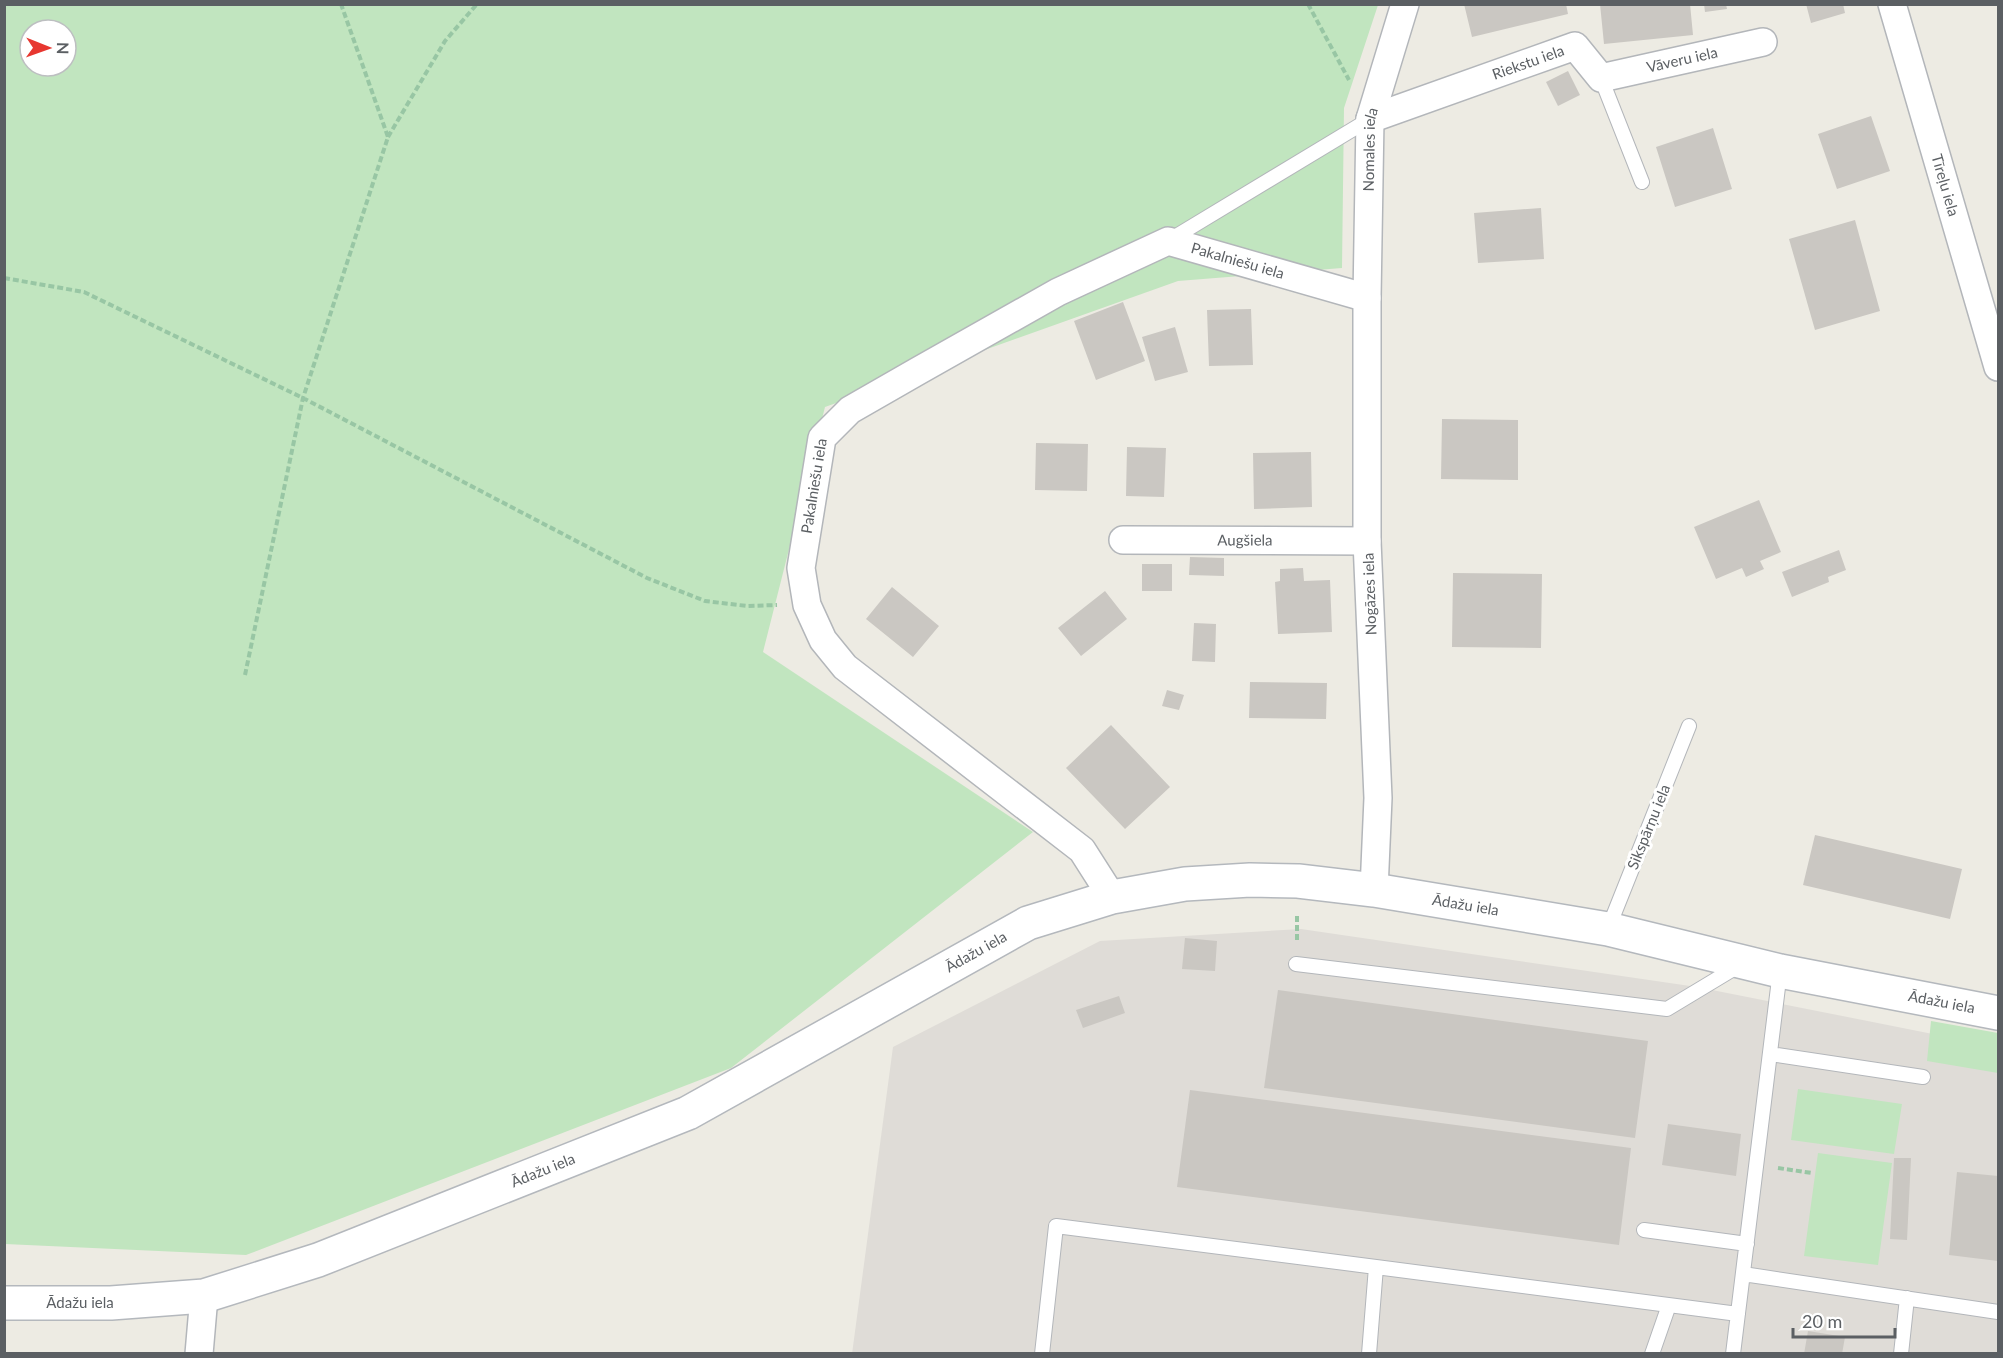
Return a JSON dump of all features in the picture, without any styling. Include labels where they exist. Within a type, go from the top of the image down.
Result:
[{"type":"street","name":"Nomales iela","points":[[1366,298],[1370,119],[1405,4]]},
{"type":"street","name":"Tīreļu iela","points":[[1892,4],[1998,367]]},
{"type":"street","name":"Vāveru iela","points":[[1601,78],[1763,42]]},
{"type":"street","name":"Riekstu iela","points":[[1370,119],[1575,45],[1601,78]]},
{"type":"street","name":"Pakalniešu iela","points":[[1112,897],[1082,850],[845,667],[823,640],[807,605],[801,568],[822,438],[850,410],[1058,292],[1168,241],[1366,298]]},
{"type":"street","name":"Nogāzes iela","points":[[1366,298],[1367,541],[1378,798],[1374,890]]},
{"type":"street","name":"Augšiela","points":[[1123,540],[1367,541]]},
{"type":"street","name":"Ādažu iela","points":[[4,1303],[111,1303],[204,1296],[318,1260],[688,1113],[1028,923],[1112,897],[1185,884],[1250,880],[1299,881],[1374,890],[1608,929],[1780,971],[1998,1012]]},
{"type":"street","points":[[199,1353],[204,1296]]},
{"type":"lane","name":"Riekstu iela","points":[[1601,78],[1642,182]]},
{"type":"lane","points":[[1168,241],[1370,119]]},
{"type":"lane","name":"Sikspārņu iela","points":[[1608,929],[1689,726]]},
{"type":"lane","points":[[1296,964],[1667,1009],[1744,962]]},
{"type":"lane","points":[[1733,1353],[1780,971]]},
{"type":"lane","points":[[1770,1054],[1923,1077]]},
{"type":"lane","points":[[1042,1353],[1056,1226],[1738,1314]]},
{"type":"lane","points":[[1644,1230],[1747,1244]]},
{"type":"lane","points":[[1369,1353],[1376,1267]]},
{"type":"lane","points":[[1743,1274],[1998,1312]]},
{"type":"lane","points":[[1901,1353],[1907,1298]]},
{"type":"lane","points":[[1652,1353],[1669,1305]]},
{"type":"path","points":[[341,4],[388,137]]},
{"type":"path","points":[[245,675],[303,399],[388,137],[445,41],[477,4]]},
{"type":"path","points":[[1308,4],[1370,119]]},
{"type":"path","points":[[4,278],[84,292],[303,399],[647,578],[705,601],[747,606],[807,605]]},
{"type":"path","points":[[1296,964],[1298,906]]},
{"type":"path","points":[[1757,1165],[1812,1173]]},
{"type":"shaded area","points":[[1301,929],[1697,987],[1998,1047],[1998,1353],[852,1354],[893,1047],[1100,941]]},
{"type":"green space","points":[[5,5],[1378,5],[1344,108],[1342,268],[1178,281],[825,407],[763,652],[1033,832],[731,1068],[246,1255],[5,1244]]},
{"type":"green space","points":[[1931,1021],[1998,1033],[1998,1073],[1927,1061]]},
{"type":"green space","points":[[1798,1089],[1902,1104],[1894,1154],[1791,1140]]},
{"type":"green space","points":[[1818,1153],[1892,1163],[1878,1265],[1804,1256]]},
{"type":"building","points":[[1464,4],[1566,4],[1568,14],[1472,37]]},
{"type":"building","points":[[1600,4],[1690,4],[1693,35],[1604,44]]},
{"type":"building","points":[[1704,4],[1726,4],[1727,9],[1705,12]]},
{"type":"building","points":[[1806,4],[1843,4],[1845,13],[1811,23]]},
{"type":"building","points":[[1568,71],[1580,95],[1558,106],[1546,82]]},
{"type":"building","points":[[1871,116],[1890,171],[1837,189],[1818,134]]},
{"type":"building","points":[[1713,128],[1732,189],[1675,207],[1656,147]]},
{"type":"building","points":[[1541,208],[1544,259],[1478,263],[1474,213]]},
{"type":"building","points":[[1855,220],[1880,311],[1815,330],[1789,239]]},
{"type":"building","points":[[1123,302],[1145,361],[1096,380],[1074,321]]},
{"type":"building","points":[[1251,309],[1253,365],[1209,366],[1207,310]]},
{"type":"building","points":[[1175,327],[1188,372],[1155,381],[1142,337]]},
{"type":"building","points":[[1442,419],[1518,420],[1518,480],[1441,479]]},
{"type":"building","points":[[1036,443],[1088,444],[1087,491],[1035,490]]},
{"type":"building","points":[[1127,447],[1166,448],[1164,497],[1126,496]]},
{"type":"building","points":[[1311,452],[1312,507],[1254,509],[1253,453]]},
{"type":"building","points":[[1759,500],[1781,552],[1760,561],[1764,569],[1746,577],[1742,568],[1716,579],[1694,527]]},
{"type":"building","points":[[1839,550],[1846,570],[1828,577],[1829,582],[1792,597],[1782,572]]},
{"type":"building","points":[[1190,557],[1224,558],[1224,576],[1189,575]]},
{"type":"building","points":[[1142,564],[1172,564],[1172,591],[1142,591]]},
{"type":"building","points":[[1303,568],[1304,581],[1330,580],[1332,632],[1278,634],[1275,582],[1280,581],[1280,569]]},
{"type":"building","points":[[1453,573],[1542,574],[1541,648],[1452,647]]},
{"type":"building","points":[[892,587],[939,626],[913,657],[866,619]]},
{"type":"building","points":[[1105,591],[1127,619],[1081,656],[1058,628]]},
{"type":"building","points":[[1194,623],[1216,624],[1215,662],[1192,661]]},
{"type":"building","points":[[1250,682],[1327,683],[1326,719],[1249,718]]},
{"type":"building","points":[[1167,690],[1184,695],[1179,710],[1162,706]]},
{"type":"building","points":[[1111,725],[1170,787],[1125,829],[1066,768]]},
{"type":"building","points":[[1815,835],[1962,869],[1950,919],[1803,885]]},
{"type":"building","points":[[1185,938],[1217,941],[1215,971],[1182,969]]},
{"type":"building","points":[[1278,990],[1648,1041],[1635,1138],[1264,1088]]},
{"type":"building","points":[[1119,996],[1125,1013],[1083,1028],[1076,1010]]},
{"type":"building","points":[[1190,1090],[1631,1148],[1619,1245],[1177,1187]]},
{"type":"building","points":[[1668,1124],[1741,1134],[1736,1176],[1662,1165]]},
{"type":"building","points":[[1894,1158],[1911,1158],[1907,1240],[1890,1239]]},
{"type":"building","points":[[1957,1172],[1998,1176],[1998,1261],[1949,1255]]},
{"type":"building","points":[[1808,1331],[1845,1337],[1842,1354],[1804,1354]]}]
